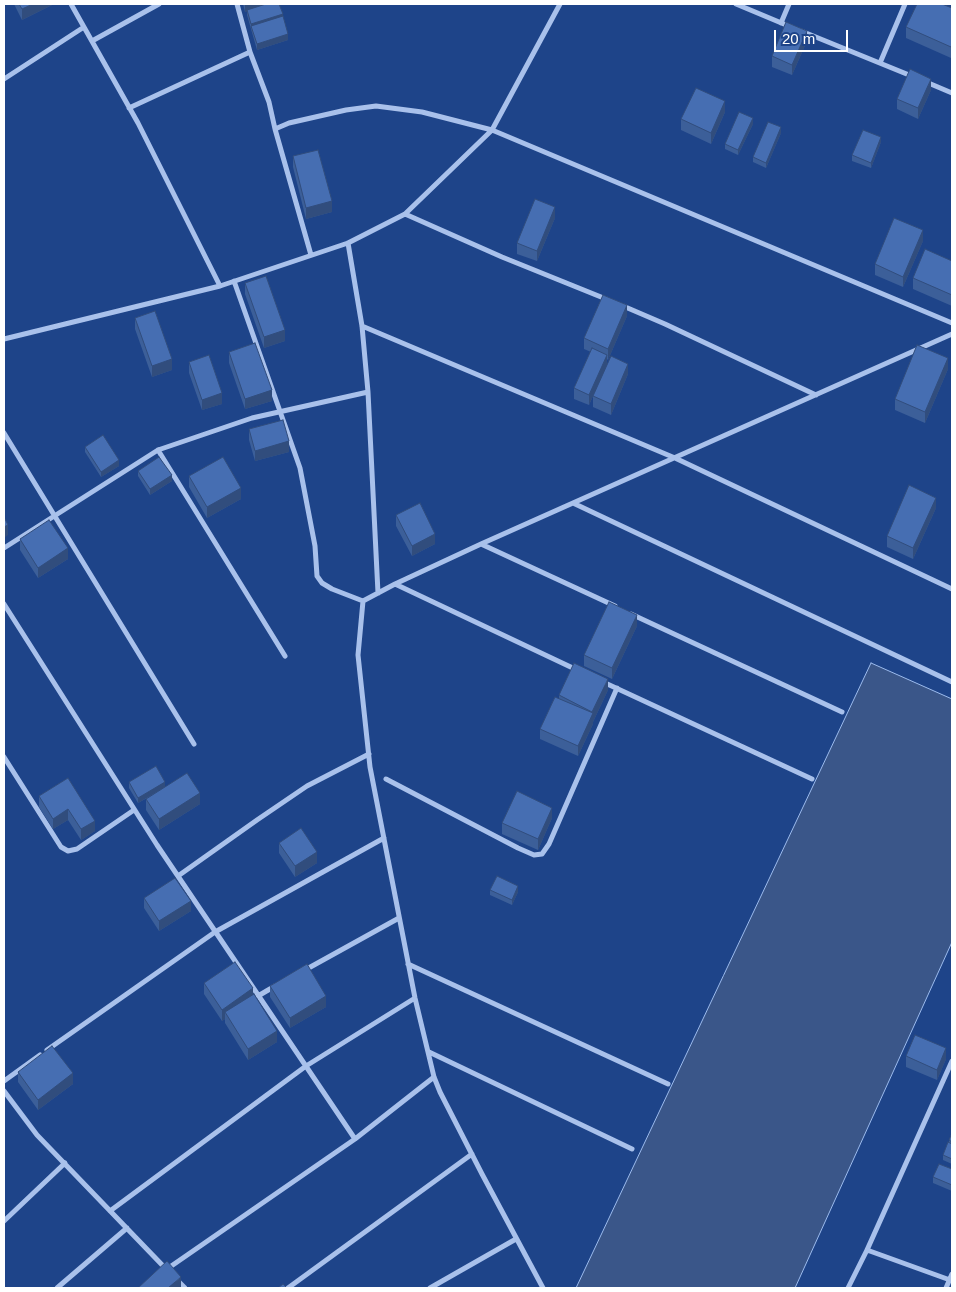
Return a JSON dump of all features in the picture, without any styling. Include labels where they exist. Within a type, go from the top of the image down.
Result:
[{"type":"street","points":[[71,4],[129,108],[220,286]]},
{"type":"street","points":[[92,41],[159,4]]},
{"type":"street","points":[[237,4],[250,52],[269,102],[311,255]]},
{"type":"street","points":[[4,339],[220,286],[348,243],[406,214],[492,130],[560,4]]},
{"type":"street","points":[[736,4],[952,93]]},
{"type":"street","points":[[781,24],[789,4]]},
{"type":"street","points":[[880,63],[905,4]]},
{"type":"street","points":[[4,79],[84,27]]},
{"type":"street","points":[[129,108],[250,52]]},
{"type":"street","points":[[275,129],[290,123],[346,110],[376,106],[422,112],[492,130],[952,323]]},
{"type":"street","points":[[406,214],[502,257],[611,301]]},
{"type":"street","points":[[348,243],[362,326],[368,392],[378,593]]},
{"type":"street","points":[[234,281],[300,468],[315,546],[317,576],[322,583],[332,589],[363,601],[394,584],[482,544],[952,334]]},
{"type":"street","points":[[620,305],[665,324],[816,395]]},
{"type":"street","points":[[362,326],[675,458],[952,589]]},
{"type":"street","points":[[4,548],[158,450],[252,418],[368,392]]},
{"type":"street","points":[[4,433],[194,744]]},
{"type":"street","points":[[158,450],[284,656]]},
{"type":"street","points":[[573,503],[952,682]]},
{"type":"street","points":[[482,544],[617,607]]},
{"type":"street","points":[[394,584],[582,672]]},
{"type":"street","points":[[363,601],[358,656],[370,767],[408,964],[434,1077],[472,1154],[543,1288]]},
{"type":"street","points":[[4,604],[134,810],[355,1139]]},
{"type":"street","points":[[626,612],[842,712]]},
{"type":"street","points":[[600,680],[812,779]]},
{"type":"street","points":[[386,779],[518,848],[534,855],[542,854],[549,844],[617,688]]},
{"type":"street","points":[[178,876],[307,786],[370,754]]},
{"type":"street","points":[[4,757],[60,847],[68,851],[77,849],[134,810]]},
{"type":"street","points":[[4,1080],[215,932],[384,838]]},
{"type":"street","points":[[300,973],[399,918]]},
{"type":"street","points":[[408,964],[668,1084]]},
{"type":"street","points":[[258,996],[283,982]]},
{"type":"street","points":[[110,1211],[306,1066],[416,998]]},
{"type":"street","points":[[429,1052],[632,1149]]},
{"type":"street","points":[[848,1288],[952,1060]]},
{"type":"street","points":[[160,1275],[355,1139],[434,1077]]},
{"type":"street","points":[[4,1091],[6,1098],[37,1135],[185,1288]]},
{"type":"street","points":[[288,1288],[472,1154]]},
{"type":"street","points":[[4,1221],[64,1163]]},
{"type":"street","points":[[57,1288],[127,1228]]},
{"type":"street","points":[[430,1288],[516,1239]]},
{"type":"street","points":[[866,1250],[951,1277],[946,1288]]},
{"type":"water","points":[[871,663],[952,699],[952,942],[795,1288],[576,1288]]},
{"type":"building","points":[[19,4],[33,4],[22,9]]},
{"type":"building","points":[[266,4],[279,4],[283,14],[251,24],[247,10]]},
{"type":"building","points":[[917,4],[942,4],[952,8],[951,47],[906,27]]},
{"type":"building","points":[[283,16],[288,34],[257,44],[251,26]]},
{"type":"building","points":[[786,22],[807,31],[792,65],[772,56]]},
{"type":"building","points":[[910,69],[931,79],[918,108],[897,99]]},
{"type":"building","points":[[696,88],[725,101],[711,133],[681,119]]},
{"type":"building","points":[[739,112],[753,118],[738,150],[725,144]]},
{"type":"building","points":[[768,122],[781,127],[766,163],[753,157]]},
{"type":"building","points":[[863,130],[881,137],[871,163],[852,155]]},
{"type":"building","points":[[318,150],[332,201],[306,208],[293,156]]},
{"type":"building","points":[[535,199],[555,207],[537,251],[517,243]]},
{"type":"building","points":[[894,218],[923,230],[903,277],[875,264]]},
{"type":"building","points":[[925,249],[952,261],[952,295],[913,278]]},
{"type":"building","points":[[266,276],[285,330],[264,337],[245,283]]},
{"type":"building","points":[[603,295],[627,305],[608,349],[584,338]]},
{"type":"building","points":[[155,311],[172,359],[152,366],[135,318]]},
{"type":"building","points":[[255,343],[272,390],[245,399],[229,352]]},
{"type":"building","points":[[917,345],[948,358],[925,412],[895,399]]},
{"type":"building","points":[[592,348],[607,355],[589,395],[574,388]]},
{"type":"building","points":[[209,355],[222,393],[202,400],[189,362]]},
{"type":"building","points":[[611,356],[628,364],[611,404],[593,396]]},
{"type":"building","points":[[283,420],[289,441],[255,451],[249,429]]},
{"type":"building","points":[[103,435],[119,460],[101,472],[85,447]]},
{"type":"building","points":[[159,457],[172,475],[150,489],[138,471]]},
{"type":"building","points":[[223,457],[241,488],[207,507],[189,476]]},
{"type":"building","points":[[909,485],[936,498],[913,548],[887,536]]},
{"type":"building","points":[[420,503],[435,534],[412,546],[396,515]]},
{"type":"building","points":[[4,517],[8,525],[4,527]]},
{"type":"building","points":[[49,520],[68,548],[38,568],[20,539]]},
{"type":"building","points":[[609,602],[637,615],[612,668],[584,655]]},
{"type":"building","points":[[574,663],[608,679],[592,712],[559,695]]},
{"type":"building","points":[[555,697],[593,713],[578,746],[540,729]]},
{"type":"building","points":[[156,766],[165,782],[138,798],[129,782]]},
{"type":"building","points":[[187,773],[200,793],[159,819],[146,799]]},
{"type":"building","points":[[68,778],[95,821],[81,829],[68,809],[53,819],[39,796]]},
{"type":"building","points":[[517,791],[552,808],[538,839],[502,823]]},
{"type":"building","points":[[301,828],[317,852],[295,866],[279,843]]},
{"type":"building","points":[[497,876],[518,886],[512,900],[490,890]]},
{"type":"building","points":[[175,878],[191,901],[159,921],[144,898]]},
{"type":"building","points":[[235,962],[253,988],[222,1010],[204,983]]},
{"type":"building","points":[[307,964],[326,996],[290,1018],[270,986]]},
{"type":"building","points":[[254,994],[277,1031],[248,1049],[225,1012]]},
{"type":"building","points":[[915,1035],[946,1048],[937,1070],[906,1056]]},
{"type":"building","points":[[52,1046],[73,1073],[38,1100],[18,1072]]},
{"type":"building","points":[[948,1142],[952,1144],[952,1159],[943,1155]]},
{"type":"building","points":[[939,1164],[952,1169],[952,1185],[933,1177]]},
{"type":"building","points":[[167,1261],[181,1277],[168,1288],[138,1288]]},
{"type":"building","points":[[283,1284],[287,1288],[278,1288]]}]
